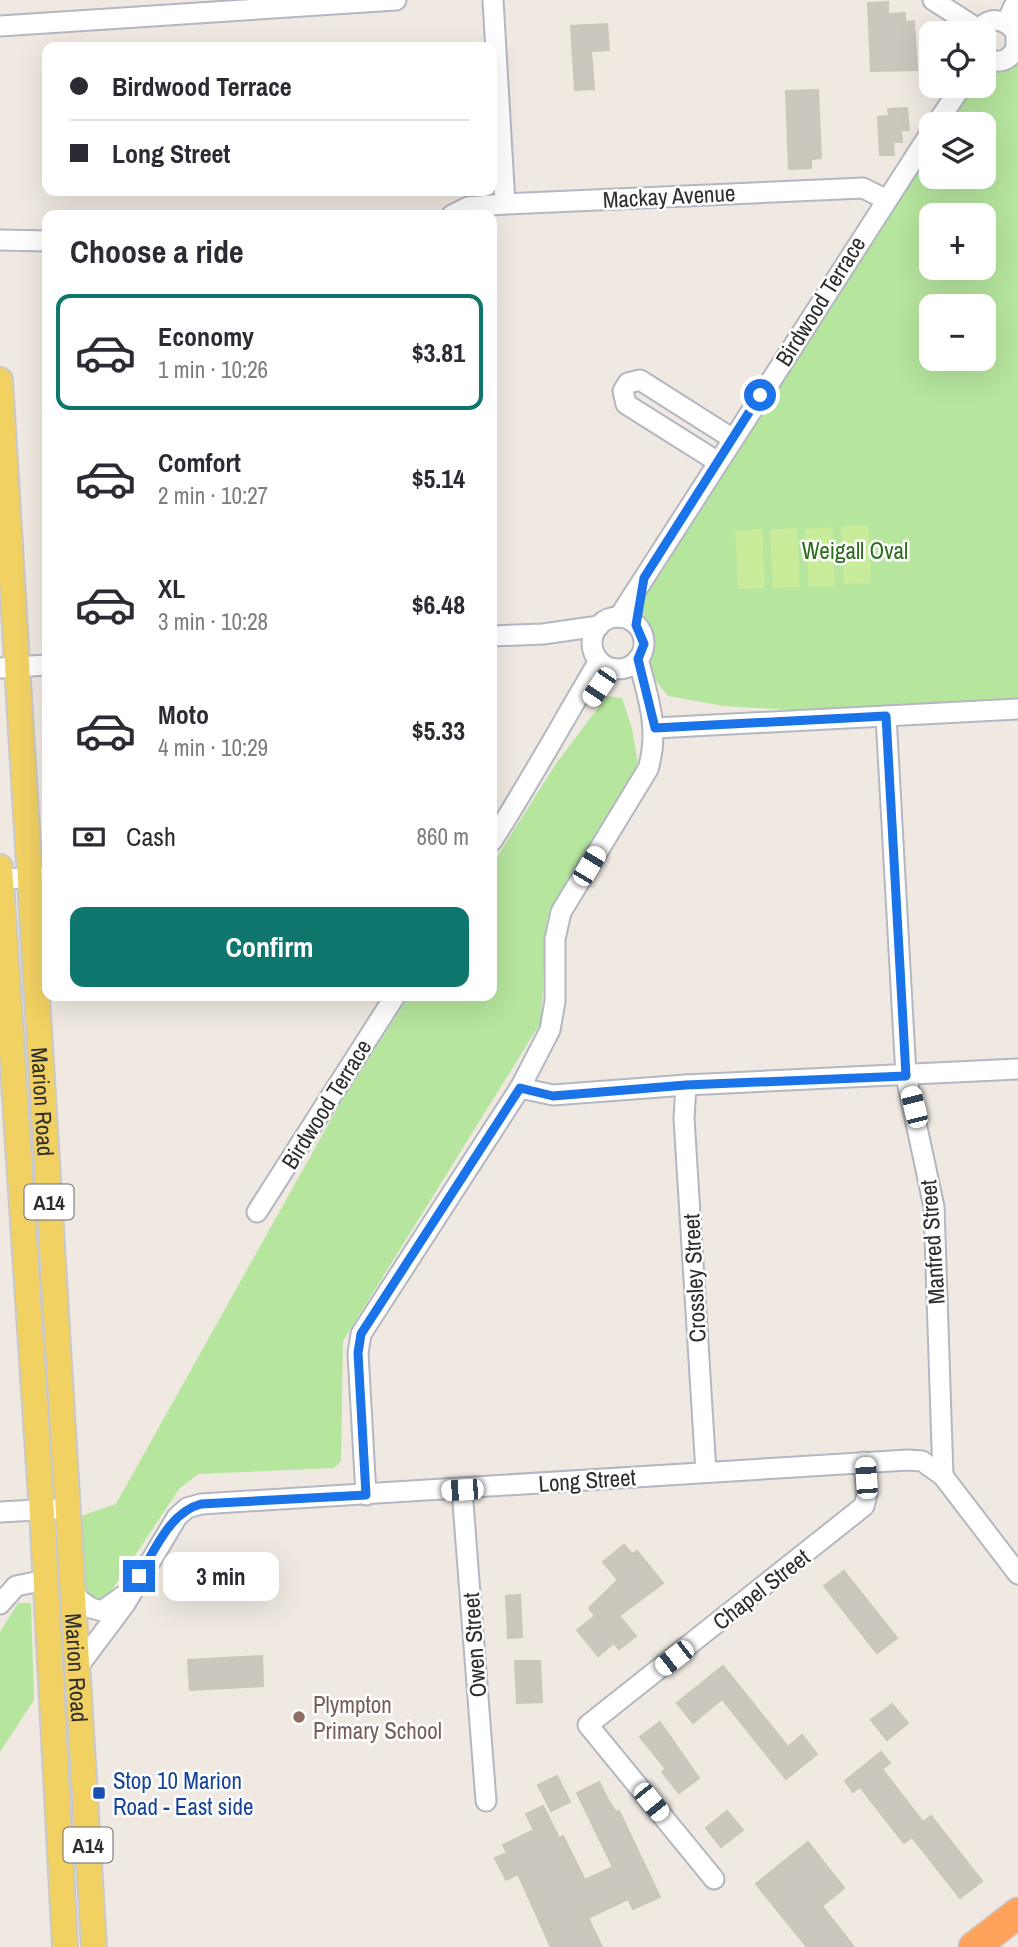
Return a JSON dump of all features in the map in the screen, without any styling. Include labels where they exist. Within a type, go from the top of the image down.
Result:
[{"type":"highway","points":[[974,1947],[1018,1913]]},
{"type":"main road","name":"Marion Road","points":[[0,380],[9,668],[36,883],[42,1000]]},
{"type":"main road","name":"Marion Road","points":[[0,867],[42,1510],[65,1947]]},
{"type":"main road","name":"Marion Road","points":[[42,1001],[94,1947]]},
{"type":"street","points":[[0,26],[396,0]]},
{"type":"street","points":[[493,0],[495,42]]},
{"type":"street","points":[[933,0],[963,21]]},
{"type":"street","points":[[1006,23],[1017,0]]},
{"type":"street","points":[[996,22],[1006,23],[1016,33],[1016,53],[1000,62],[996,61]]},
{"type":"street","points":[[497,68],[505,204]]},
{"type":"street","name":"Birdwood Terrace","points":[[627,621],[644,578],[919,149]]},
{"type":"street","name":"Mackay Avenue","points":[[462,210],[468,207],[505,204],[863,188],[885,199]]},
{"type":"street","points":[[0,240],[42,241]]},
{"type":"street","points":[[718,462],[626,404],[623,391],[628,383],[640,380],[733,439]]},
{"type":"street","points":[[366,1495],[358,1353],[361,1334],[520,1088],[550,1030],[555,1001],[555,939],[561,912],[648,769],[655,746],[655,728],[638,659],[644,644],[627,621],[604,653],[566,737],[543,761],[497,833]]},
{"type":"street","points":[[497,636],[543,634],[604,653],[638,659]]},
{"type":"street","points":[[604,653],[655,728]]},
{"type":"street","points":[[9,668],[42,665]]},
{"type":"street","points":[[655,728],[1018,709]]},
{"type":"street","name":"Manfred Street","points":[[886,716],[906,1076],[934,1207],[943,1476]]},
{"type":"street","points":[[1,892],[36,883]]},
{"type":"street","name":"Birdwood Terrace","points":[[257,1212],[392,1001]]},
{"type":"street","points":[[520,1088],[553,1096],[686,1085],[1018,1069]]},
{"type":"street","name":"Crossley Street","points":[[686,1085],[684,1118],[706,1472]]},
{"type":"street","name":"Long Street","points":[[74,1596],[86,1606],[102,1611],[118,1602],[139,1576],[177,1517],[187,1508],[201,1504],[462,1490],[864,1462],[922,1461],[943,1476],[1018,1574]]},
{"type":"street","name":"Chapel Street","points":[[714,1879],[588,1725],[864,1506],[867,1493],[864,1462]]},
{"type":"street","name":"Owen Street","points":[[462,1490],[486,1801]]},
{"type":"street","points":[[0,1513],[68,1508]]},
{"type":"street","name":"Long Street","points":[[77,1668],[125,1604],[139,1576]]},
{"type":"street","points":[[0,1604],[16,1586],[45,1580]]},
{"type":"green space","name":"Weigall Oval","points":[[1018,53],[1018,708],[886,716],[724,706],[668,696],[638,659],[644,644],[636,625],[644,578],[919,150],[919,189],[996,189],[996,112],[944,112],[954,98],[996,98],[996,56]]},
{"type":"green space","points":[[868,525],[871,583],[844,584],[841,526]]},
{"type":"green space","points":[[832,527],[835,586],[809,587],[805,529]]},
{"type":"green space","points":[[797,528],[800,587],[773,588],[770,530]]},
{"type":"green space","points":[[762,529],[765,588],[738,589],[735,531]]},
{"type":"green space","points":[[607,696],[622,698],[632,728],[638,765],[547,918],[541,1022],[343,1341],[341,1461],[334,1468],[198,1474],[179,1489],[102,1605],[83,1594],[78,1517],[116,1504],[343,1098],[406,1001],[497,1001],[497,857],[555,765]]},
{"type":"green space","points":[[18,1603],[31,1603],[34,1700],[0,1752],[0,1632]]},
{"type":"building","points":[[888,2],[888,14],[905,13],[905,22],[914,21],[917,70],[871,71],[868,3]]},
{"type":"building","points":[[607,24],[609,50],[591,51],[594,89],[575,90],[571,26]]},
{"type":"building","points":[[818,90],[821,158],[811,159],[811,168],[789,169],[786,91]]},
{"type":"building","points":[[907,108],[909,130],[901,130],[902,142],[893,142],[894,155],[880,155],[878,117],[889,116],[888,109]]},
{"type":"building","points":[[624,1545],[632,1554],[637,1551],[663,1583],[619,1616],[636,1636],[619,1649],[614,1643],[598,1656],[577,1630],[595,1616],[589,1608],[618,1580],[603,1562]]},
{"type":"building","points":[[844,1571],[897,1638],[877,1653],[824,1586]]},
{"type":"building","points":[[520,1595],[522,1637],[508,1638],[506,1596]]},
{"type":"building","points":[[262,1656],[263,1686],[190,1690],[188,1660]]},
{"type":"building","points":[[515,1661],[540,1661],[542,1702],[517,1703]]},
{"type":"building","points":[[723,1666],[788,1747],[802,1735],[817,1754],[786,1779],[722,1699],[693,1723],[677,1703]]},
{"type":"building","points":[[892,1704],[908,1723],[887,1740],[871,1720]]},
{"type":"building","points":[[660,1722],[699,1778],[679,1793],[662,1772],[666,1769],[640,1737]]},
{"type":"building","points":[[881,1752],[890,1763],[882,1769],[923,1822],[931,1816],[982,1881],[960,1898],[912,1837],[904,1843],[860,1787],[853,1792],[845,1781]]},
{"type":"building","points":[[557,1776],[570,1802],[551,1811],[538,1785]]},
{"type":"building","points":[[599,1782],[616,1812],[619,1811],[660,1897],[633,1909],[628,1899],[588,1918],[602,1947],[551,1947],[518,1874],[506,1880],[495,1858],[507,1853],[503,1845],[534,1830],[526,1814],[543,1806],[559,1838],[563,1836],[585,1880],[613,1867],[577,1793]]},
{"type":"building","points":[[727,1811],[743,1830],[721,1847],[706,1828]]},
{"type":"building","points":[[808,1842],[844,1888],[822,1906],[854,1947],[807,1947],[756,1884]]},
{"type":"place","name":"Plympton Primary School","points":[[299,1717]]},
{"type":"place","name":"Stop 10 Marion Road - East side","points":[[99,1793]]},
{"type":"route","points":[[139,1576],[177,1517],[187,1508],[201,1504],[366,1495],[358,1353],[361,1334],[520,1088],[553,1096],[686,1085],[906,1076],[886,716],[655,728],[638,659],[644,644],[636,625],[644,578],[760,395]]}]
